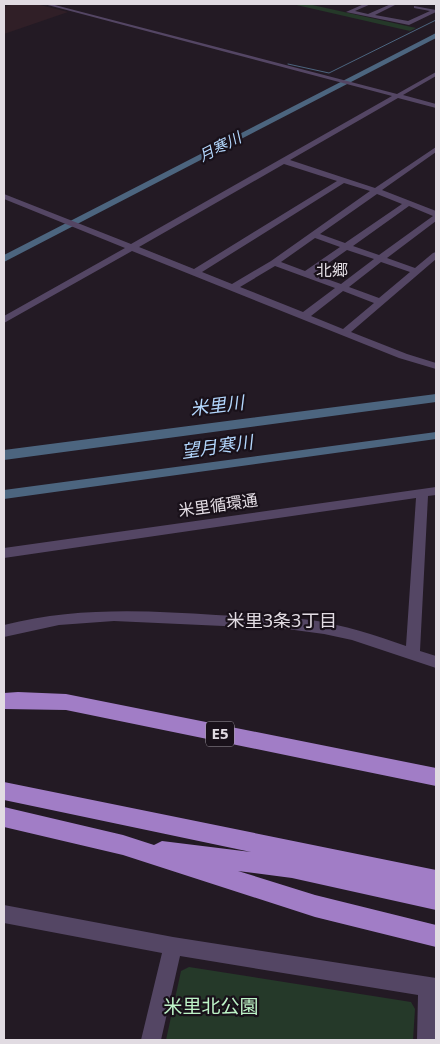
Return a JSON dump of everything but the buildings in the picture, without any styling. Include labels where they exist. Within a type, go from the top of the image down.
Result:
[{"type":"highway","name":"E5","points":[[4,701],[66,702],[436,777]]},
{"type":"highway","points":[[4,791],[436,881]]},
{"type":"highway","points":[[4,817],[123,846],[316,906],[436,936]]},
{"type":"highway","points":[[123,846],[292,868],[436,899]]},
{"type":"street","points":[[46,4],[436,106]]},
{"type":"street","points":[[368,4],[349,12],[409,23],[435,11],[416,7]]},
{"type":"street","points":[[368,16],[395,4]]},
{"type":"street","points":[[407,11],[422,4]]},
{"type":"street","points":[[389,19],[398,15]]},
{"type":"street","points":[[4,320],[436,74]]},
{"type":"street","points":[[232,288],[274,263],[436,150]]},
{"type":"street","points":[[284,161],[378,191],[436,215],[382,259],[303,317]]},
{"type":"street","points":[[194,274],[344,180]]},
{"type":"street","points":[[4,196],[88,232],[303,317],[403,356],[436,366]]},
{"type":"street","points":[[426,210],[436,202]]},
{"type":"street","points":[[307,274],[408,203]]},
{"type":"street","points":[[314,235],[417,272]]},
{"type":"street","points":[[344,333],[436,255]]},
{"type":"street","points":[[274,263],[380,302]]},
{"type":"street","name":"米里循環通","points":[[4,553],[436,491]]},
{"type":"street","points":[[413,654],[422,493]]},
{"type":"street","points":[[4,630],[57,619],[94,616],[139,616],[277,624],[324,628],[436,662]]},
{"type":"street","points":[[4,914],[173,946],[432,987],[427,1040]]},
{"type":"street","points":[[151,1040],[173,946]]},
{"type":"shaded area","points":[[14,4],[36,4],[68,12],[4,34],[4,7]]},
{"type":"green space","points":[[292,4],[308,4],[416,28],[410,31]]},
{"type":"green space","name":"米里北公園","points":[[189,967],[411,1002],[415,1009],[413,1040],[166,1040],[181,971]]},
{"type":"water","points":[[436,432],[436,439],[4,499],[4,490]]},
{"type":"waterway","points":[[288,64],[329,73],[436,20]]},
{"type":"waterway","name":"月寒川","points":[[4,259],[436,35]]},
{"type":"waterway","name":"米里川","points":[[4,455],[436,398]]},
{"type":"district","name":"北郷","points":[[332,270]]},
{"type":"district","name":"米里3条3丁目","points":[[282,621]]},
{"type":"water label","name":"望月寒川","points":[[217,447]]}]
